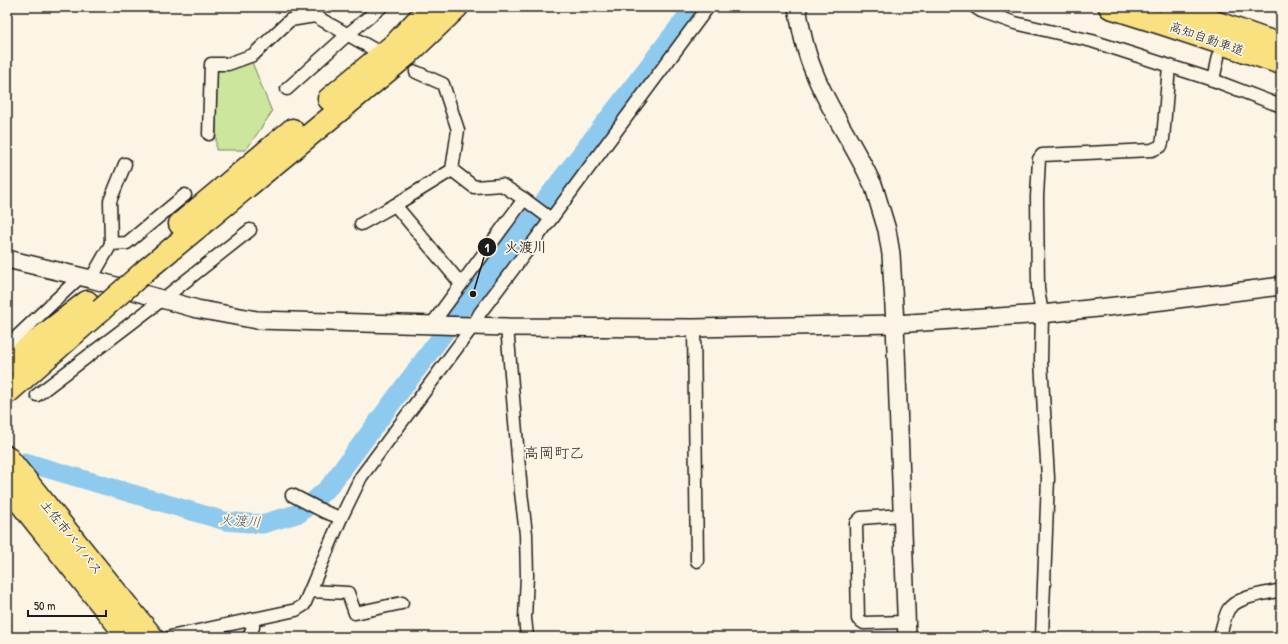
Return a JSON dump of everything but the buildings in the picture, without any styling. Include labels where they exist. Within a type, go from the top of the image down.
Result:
[{"type":"highway","points":[[7,393],[94,306],[396,43],[430,7]]},
{"type":"highway","points":[[138,268],[409,53],[457,7]]},
{"type":"highway","name":"高知自動車道","points":[[1110,7],[1281,63]]},
{"type":"highway","name":"高知自動車道","points":[[1171,7],[1281,45]]},
{"type":"highway","points":[[7,364],[94,306]]},
{"type":"highway","name":"土佐市バイパス","points":[[7,457],[13,488],[128,637]]},
{"type":"highway","name":"土佐市バイパス","points":[[13,488],[152,637]]},
{"type":"street","points":[[287,89],[347,35],[381,7]]},
{"type":"street","points":[[170,637],[296,610],[304,605],[341,518],[361,477],[549,217],[708,7]]},
{"type":"street","points":[[797,7],[806,47],[814,72],[824,94],[862,161],[874,188],[887,230],[891,254],[895,324],[907,630],[864,623],[858,619],[856,523],[861,518],[902,515]]},
{"type":"street","points":[[975,7],[981,11],[1015,23],[1092,41],[1213,80],[1281,106]]},
{"type":"street","points":[[209,134],[211,64],[228,64],[254,55],[290,20],[315,16],[375,50]]},
{"type":"street","points":[[1213,80],[1218,57]]},
{"type":"street","points":[[1042,637],[1048,478],[1042,361],[1042,314],[1038,289],[1037,197],[1039,158],[1042,155],[1152,150],[1161,146],[1163,139],[1169,66]]},
{"type":"street","points":[[361,224],[452,170],[458,130],[443,84],[416,72]]},
{"type":"street","points":[[7,346],[86,278],[111,244],[110,201],[125,164]]},
{"type":"street","points":[[452,170],[474,187],[502,185],[549,217]]},
{"type":"street","points":[[111,244],[127,243],[185,195]]},
{"type":"street","points":[[436,324],[461,284],[527,201]]},
{"type":"street","points":[[395,205],[461,284]]},
{"type":"street","points":[[37,395],[163,299],[250,230]]},
{"type":"street","points":[[7,259],[86,278],[197,308],[257,320],[507,327],[694,328],[895,324],[1042,314],[1281,286]]},
{"type":"street","points":[[507,327],[526,534],[527,576],[525,618],[527,637]]},
{"type":"street","points":[[694,328],[697,561]]},
{"type":"street","points":[[292,495],[325,512],[341,518]]},
{"type":"street","points":[[1220,637],[1225,618],[1232,605],[1237,601],[1281,590]]},
{"type":"street","points":[[311,591],[348,593],[355,613],[402,603]]},
{"type":"street","points":[[249,637],[253,627],[253,619]]},
{"type":"green space","points":[[252,62],[272,112],[246,150],[216,150],[217,69]]},
{"type":"waterway","name":"火渡川","points":[[25,462],[225,521],[262,524],[300,513],[329,487],[473,294],[694,7]]},
{"type":"tunnel","points":[[1218,28],[1219,7]]},
{"type":"place","name":"火渡川","points":[[473,294]]},
{"type":"district","name":"高岡町乙","points":[[554,452]]}]
